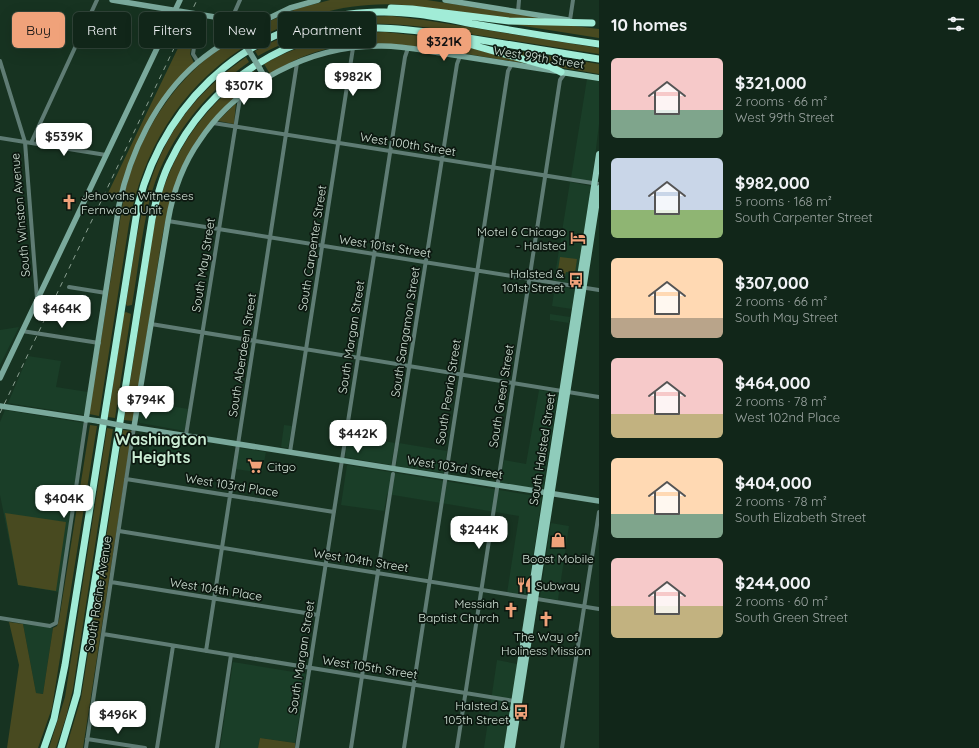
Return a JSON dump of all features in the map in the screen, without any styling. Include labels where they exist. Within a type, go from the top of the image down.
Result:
[{"type":"highway","points":[[44,748],[54,719],[65,665],[138,205],[142,188],[156,153],[173,123],[194,95],[220,71],[248,50],[282,32],[319,20],[346,14],[379,12],[397,8],[509,21],[596,24]]},
{"type":"highway","points":[[379,12],[437,18],[599,44]]},
{"type":"highway","points":[[61,748],[72,714],[78,688],[152,219],[170,161],[194,121],[218,94],[238,77],[279,52],[324,35],[363,28],[390,28],[436,34],[599,59]]},
{"type":"highway","points":[[436,34],[455,41],[550,67],[563,72]]},
{"type":"main road","name":"West 99th Street","points":[[563,72],[599,78]]},
{"type":"main road","name":"South Halsted Street","points":[[512,748],[517,702],[598,186],[599,154]]},
{"type":"main road","name":"South Halsted Street","points":[[507,748],[517,702]]},
{"type":"street","points":[[30,143],[97,0]]},
{"type":"street","points":[[112,0],[187,12]]},
{"type":"street","points":[[0,378],[180,0]]},
{"type":"street","points":[[234,12],[240,0]]},
{"type":"street","points":[[270,17],[307,1],[318,0]]},
{"type":"street","points":[[445,0],[466,2],[596,24]]},
{"type":"street","points":[[518,12],[519,0]]},
{"type":"street","points":[[570,20],[573,0]]},
{"type":"street","name":"West 99th Street","points":[[376,46],[408,48],[563,72]]},
{"type":"street","points":[[194,48],[193,54],[198,62]]},
{"type":"street","points":[[0,618],[50,626],[55,625],[119,205],[130,166],[144,134],[160,106],[176,84],[198,62],[218,48]]},
{"type":"street","points":[[247,48],[266,79]]},
{"type":"street","name":"West 99th Street","points":[[213,123],[240,98],[266,79],[297,63],[326,53],[353,48]]},
{"type":"street","name":"South Carpenter Street","points":[[290,452],[353,48]]},
{"type":"street","name":"South Morgan Street","points":[[297,748],[390,151],[405,57],[408,48]]},
{"type":"street","name":"South Sangamon Street","points":[[351,748],[409,366],[457,64],[460,56]]},
{"type":"street","name":"South Winston Avenue","points":[[0,61],[25,142],[37,298]]},
{"type":"street","name":"South Aberdeen Street","points":[[206,651],[297,63]]},
{"type":"street","name":"South Peoria Street","points":[[404,748],[508,71],[512,64]]},
{"type":"street","name":"South Green Street","points":[[457,748],[560,80],[563,72]]},
{"type":"street","name":"South May Street","points":[[186,435],[240,98]]},
{"type":"street","name":"West 100th Street","points":[[213,123],[442,159],[598,186]]},
{"type":"street","name":"South Racine Avenue","points":[[86,748],[134,427],[168,221],[178,183],[191,154],[213,123]]},
{"type":"street","points":[[0,138],[106,155]]},
{"type":"street","name":"West 101st Street","points":[[168,221],[599,290]]},
{"type":"street","points":[[69,287],[106,293]]},
{"type":"street","points":[[151,324],[599,397]]},
{"type":"street","points":[[22,331],[98,343]]},
{"type":"street","name":"West 103rd Street","points":[[0,406],[342,460],[393,472],[445,477],[599,502]]},
{"type":"street","name":"West 103rd Place","points":[[126,479],[334,512]]},
{"type":"street","points":[[562,748],[599,512]]},
{"type":"street","name":"West 104th Street","points":[[119,530],[599,609]]},
{"type":"street","name":"West 104th Place","points":[[111,582],[318,615]]},
{"type":"street","name":"West 105th Street","points":[[103,634],[517,702]]},
{"type":"street","points":[[157,748],[172,646]]},
{"type":"street","points":[[217,748],[231,655]]},
{"type":"street","points":[[88,738],[145,748]]},
{"type":"shaded area","points":[[330,0],[427,0],[556,20],[504,19],[417,6],[384,4],[363,5],[324,12],[290,12]]},
{"type":"shaded area","points":[[392,16],[424,20],[599,48],[599,54],[417,26],[376,24],[376,17]]},
{"type":"shaded area","points":[[278,17],[278,29],[270,32],[270,21]]},
{"type":"shaded area","points":[[511,24],[565,25],[599,29],[599,38]]},
{"type":"shaded area","points":[[385,32],[430,37],[531,64],[422,47],[376,43],[376,33]]},
{"type":"shaded area","points":[[278,40],[278,46],[258,56],[255,51],[261,48],[270,48],[271,43]]},
{"type":"shaded area","points":[[178,48],[191,48],[190,54],[194,63],[178,80],[129,161],[119,194],[108,193]]},
{"type":"shaded area","points":[[222,48],[241,49],[199,84],[182,104],[167,125],[154,148],[135,197],[129,224],[99,416],[89,414],[124,196],[129,178],[142,143],[160,111],[182,82]]},
{"type":"shaded area","points":[[299,48],[330,48],[313,53],[292,62],[270,74],[264,64]]},
{"type":"shaded area","points":[[498,48],[599,64],[599,74],[563,68],[497,51]]},
{"type":"shaded area","points":[[246,57],[249,62],[231,75],[200,106],[174,142],[164,161],[155,182],[146,215],[132,305],[127,306],[126,304],[138,229],[146,196],[156,166],[170,137],[189,109],[214,83]]},
{"type":"shaded area","points":[[254,71],[260,80],[232,101],[210,123],[193,146],[181,171],[172,197],[159,256],[133,421],[124,420],[153,235],[159,204],[165,184],[173,164],[194,128],[222,97],[237,83]]},
{"type":"shaded area","points":[[587,79],[599,81],[599,124],[592,182],[571,178]]},
{"type":"shaded area","points":[[236,103],[234,124],[218,121]]},
{"type":"shaded area","points":[[570,182],[591,186],[576,284],[554,281]]},
{"type":"shaded area","points":[[560,257],[577,259],[575,273],[566,272],[564,279],[557,277]]},
{"type":"shaded area","points":[[555,286],[575,289],[572,309],[552,306]]},
{"type":"shaded area","points":[[126,312],[131,314],[115,418],[108,417],[124,313]]},
{"type":"shaded area","points":[[550,314],[570,317],[569,323],[550,320]]},
{"type":"shaded area","points":[[19,327],[0,365],[0,330]]},
{"type":"shaded area","points":[[28,356],[61,361],[56,387],[88,392],[84,415],[8,403]]},
{"type":"shaded area","points":[[539,390],[558,393],[543,490],[500,483],[504,460],[526,464]]},
{"type":"shaded area","points":[[141,401],[188,409],[185,431],[140,423],[138,419]]},
{"type":"shaded area","points":[[5,410],[84,423],[59,592],[18,585],[0,495],[0,422]]},
{"type":"shaded area","points":[[90,425],[97,426],[52,708],[38,748],[7,748],[19,665],[9,622],[23,624],[36,693],[43,694],[53,628],[57,626],[59,620]]},
{"type":"shaded area","points":[[284,425],[292,426],[288,448],[281,447]]},
{"type":"shaded area","points":[[107,428],[113,429],[73,689],[56,748],[49,748],[65,697]]},
{"type":"shaded area","points":[[123,430],[132,431],[83,748],[66,748],[81,698]]},
{"type":"shaded area","points":[[151,433],[182,438],[179,460],[148,455]]},
{"type":"shaded area","points":[[348,435],[395,443],[391,465],[345,457]]},
{"type":"shaded area","points":[[399,443],[447,451],[444,473],[396,466]]},
{"type":"shaded area","points":[[238,448],[266,452],[262,473],[235,469]]},
{"type":"shaded area","points":[[347,465],[542,497],[527,597],[507,593],[519,516],[387,494],[384,511],[341,505]]},
{"type":"shaded area","points":[[5,513],[66,522],[56,591],[18,585]]},
{"type":"shaded area","points":[[551,523],[569,526],[558,600],[540,597]]},
{"type":"shaded area","points":[[23,624],[53,628],[43,694],[36,693]]},
{"type":"shaded area","points":[[497,660],[517,664],[504,748],[484,748]]},
{"type":"shaded area","points":[[233,662],[306,674],[295,743],[260,738],[258,748],[220,748]]},
{"type":"shaded area","points":[[260,738],[295,743],[295,748],[258,748]]},
{"type":"railway","points":[[0,413],[197,0]]},
{"type":"place","name":"Jehovahs Witnesses Fernwood Unit","points":[[69,202]]},
{"type":"place","name":"Motel 6 Chicago - Halsted","points":[[578,238]]},
{"type":"place","name":"Halsted & 101st Street","points":[[576,280]]},
{"type":"place","name":"Citgo","points":[[255,466]]},
{"type":"place","name":"Boost Mobile","points":[[558,540]]},
{"type":"place","name":"Subway","points":[[524,585]]},
{"type":"place","name":"Messiah Baptist Church","points":[[511,610]]},
{"type":"place","name":"The Way of Holiness Mission","points":[[546,619]]},
{"type":"place","name":"Halsted & 105th Street","points":[[521,712]]},
{"type":"district","name":"Washington Heights","points":[[161,448]]}]
